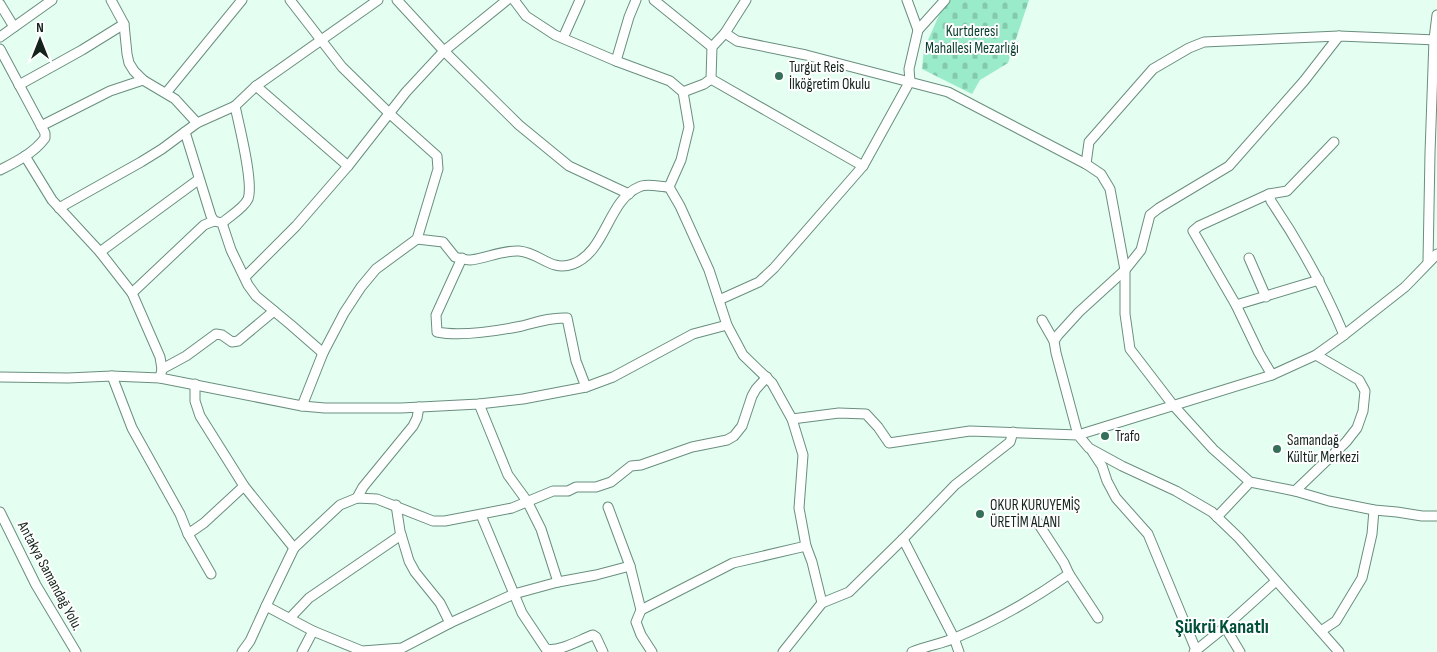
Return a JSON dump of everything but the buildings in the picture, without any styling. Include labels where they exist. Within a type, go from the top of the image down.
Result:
[{"type":"street","points":[[0,37],[52,0]]},
{"type":"street","points":[[111,0],[124,24],[129,64],[143,80],[176,99],[197,123]]},
{"type":"street","points":[[166,93],[242,0]]},
{"type":"street","points":[[290,0],[342,67],[437,156],[438,169],[417,239],[376,269],[361,287],[322,353],[302,406]]},
{"type":"street","points":[[59,208],[141,162],[197,123],[235,106],[256,86],[378,0]]},
{"type":"street","points":[[397,0],[444,51],[519,125],[569,166],[629,194]]},
{"type":"street","points":[[245,277],[296,226],[348,166],[406,92],[444,51],[508,0]]},
{"type":"street","points":[[514,0],[526,16],[563,38],[616,61],[670,81],[684,92],[689,127],[681,160],[669,187]]},
{"type":"street","points":[[563,38],[580,0]]},
{"type":"street","points":[[616,61],[636,0]]},
{"type":"street","points":[[654,0],[712,47]]},
{"type":"street","points":[[711,79],[712,47],[725,33],[746,0]]},
{"type":"street","points":[[907,0],[918,30]]},
{"type":"street","points":[[719,300],[759,282],[774,268],[863,166],[910,81],[909,69],[918,30],[945,0]]},
{"type":"street","points":[[0,4],[14,27]]},
{"type":"street","points":[[1428,262],[1430,161],[1437,15]]},
{"type":"street","points":[[19,85],[124,24]]},
{"type":"street","points":[[725,33],[738,41],[910,81],[948,92],[1086,164],[1101,174],[1110,189],[1125,270],[1125,307],[1130,350],[1173,405],[1213,450],[1250,482],[1374,510],[1437,516]]},
{"type":"street","points":[[1086,164],[1089,142],[1154,70],[1189,48],[1204,42],[1339,36],[1436,40]]},
{"type":"street","points":[[1054,341],[1079,312],[1125,270],[1141,250],[1150,215],[1229,166],[1304,81],[1339,36]]},
{"type":"street","points":[[0,50],[45,133],[45,138],[25,156],[0,170]]},
{"type":"street","points":[[684,92],[711,79]]},
{"type":"street","points":[[711,79],[863,166]]},
{"type":"street","points":[[40,126],[116,88],[143,80]]},
{"type":"street","points":[[256,86],[348,166]]},
{"type":"street","points":[[132,293],[204,225],[218,222],[244,204],[248,198],[247,161],[235,106]]},
{"type":"street","points":[[185,132],[198,180],[211,216],[218,222],[256,296],[322,353]]},
{"type":"street","points":[[1272,374],[1259,353],[1236,305],[1193,231],[1199,226],[1269,194],[1287,190],[1334,142]]},
{"type":"street","points":[[25,156],[52,200],[100,252],[132,293],[160,357],[161,373]]},
{"type":"street","points":[[100,252],[198,180]]},
{"type":"street","points":[[417,239],[443,242],[454,257],[470,260],[497,253],[519,251],[537,255],[555,266],[572,264],[587,256],[604,232],[619,205],[629,194],[640,186],[669,187]]},
{"type":"street","points":[[669,187],[680,206],[709,270],[727,325],[743,355],[768,377],[792,419],[803,455],[799,508],[806,546],[822,603]]},
{"type":"street","points":[[1269,194],[1270,201],[1296,238],[1319,280],[1344,336]]},
{"type":"street","points":[[792,419],[838,413],[866,414],[889,443],[970,431],[1078,435],[1272,374],[1316,354],[1344,336],[1405,287],[1437,254]]},
{"type":"street","points":[[462,258],[436,315],[437,332],[448,334],[487,332],[558,318],[567,318],[576,360],[586,387]]},
{"type":"street","points":[[1249,258],[1266,297]]},
{"type":"street","points":[[1236,305],[1319,280]]},
{"type":"street","points":[[161,373],[216,334],[220,334],[230,342],[236,342],[274,311]]},
{"type":"street","points":[[1042,320],[1054,341],[1078,435],[1102,466],[1116,498],[1148,534],[1195,651],[1276,581]]},
{"type":"street","points":[[0,377],[68,378],[161,373],[195,384],[302,406],[325,408],[420,407],[480,404],[523,399],[586,387],[613,377],[693,334],[727,325]]},
{"type":"street","points":[[1295,491],[1346,442],[1356,428],[1362,412],[1365,391],[1359,380],[1316,354]]},
{"type":"street","points":[[112,376],[132,428],[211,574]]},
{"type":"street","points":[[242,652],[250,641],[294,548],[340,505],[357,498],[378,499],[432,521],[444,522],[512,508],[553,491],[568,491],[576,487],[596,487],[611,482],[631,466],[641,465],[692,447],[731,438],[738,433],[742,426],[756,389],[768,377]]},
{"type":"street","points":[[195,384],[195,401],[200,416],[244,486],[294,548]]},
{"type":"street","points":[[480,404],[508,475],[527,501],[541,529],[558,582]]},
{"type":"street","points":[[357,498],[363,487],[413,426],[420,407]]},
{"type":"street","points":[[786,651],[822,603],[849,592],[955,485],[1010,442],[1013,432]]},
{"type":"street","points":[[1089,448],[1122,466],[1176,491],[1212,512],[1239,538],[1339,652]]},
{"type":"street","points":[[1217,517],[1250,482]]},
{"type":"street","points":[[188,534],[204,523],[244,486]]},
{"type":"street","points":[[396,505],[401,535],[412,567],[440,603],[450,623]]},
{"type":"street","points":[[608,507],[630,566],[641,610],[636,622],[652,652]]},
{"type":"street","points":[[1321,630],[1336,621],[1362,578],[1372,534],[1374,510]]},
{"type":"street","name":"Antakya Samandağ Yolu.","points":[[0,512],[36,584],[76,652]]},
{"type":"street","points":[[481,515],[525,619],[546,648],[550,651],[564,648],[592,635],[596,637],[603,652]]},
{"type":"street","points":[[1036,520],[1098,618]]},
{"type":"street","points":[[290,618],[309,598],[401,535]]},
{"type":"street","points":[[903,539],[954,638],[959,652]]},
{"type":"street","points":[[641,610],[733,563],[806,546]]},
{"type":"street","points":[[266,606],[313,631],[362,651],[404,650],[450,623],[514,594],[630,566]]},
{"type":"street","points":[[912,652],[954,638],[1003,614],[1069,574]]},
{"type":"street","points":[[1225,627],[1240,652]]},
{"type":"street","points":[[302,652],[313,631]]},
{"type":"green space","name":"Kurtderesi Mahallesi Mezarlığı","points":[[949,0],[1029,0],[1008,63],[980,80],[972,94],[922,69],[924,49],[944,4]]},
{"type":"place","name":"Turgut Reis İlköğretim Okulu","points":[[779,76]]},
{"type":"place","name":"Trafo","points":[[1105,436]]},
{"type":"place","name":"Samandağ Kültür Merkezi","points":[[1277,449]]},
{"type":"place","name":"OKUR KURUYEMİŞ ÜRETİM ALANI","points":[[980,514]]},
{"type":"district","name":"Şükrü Kanatlı","points":[[1222,627]]}]
